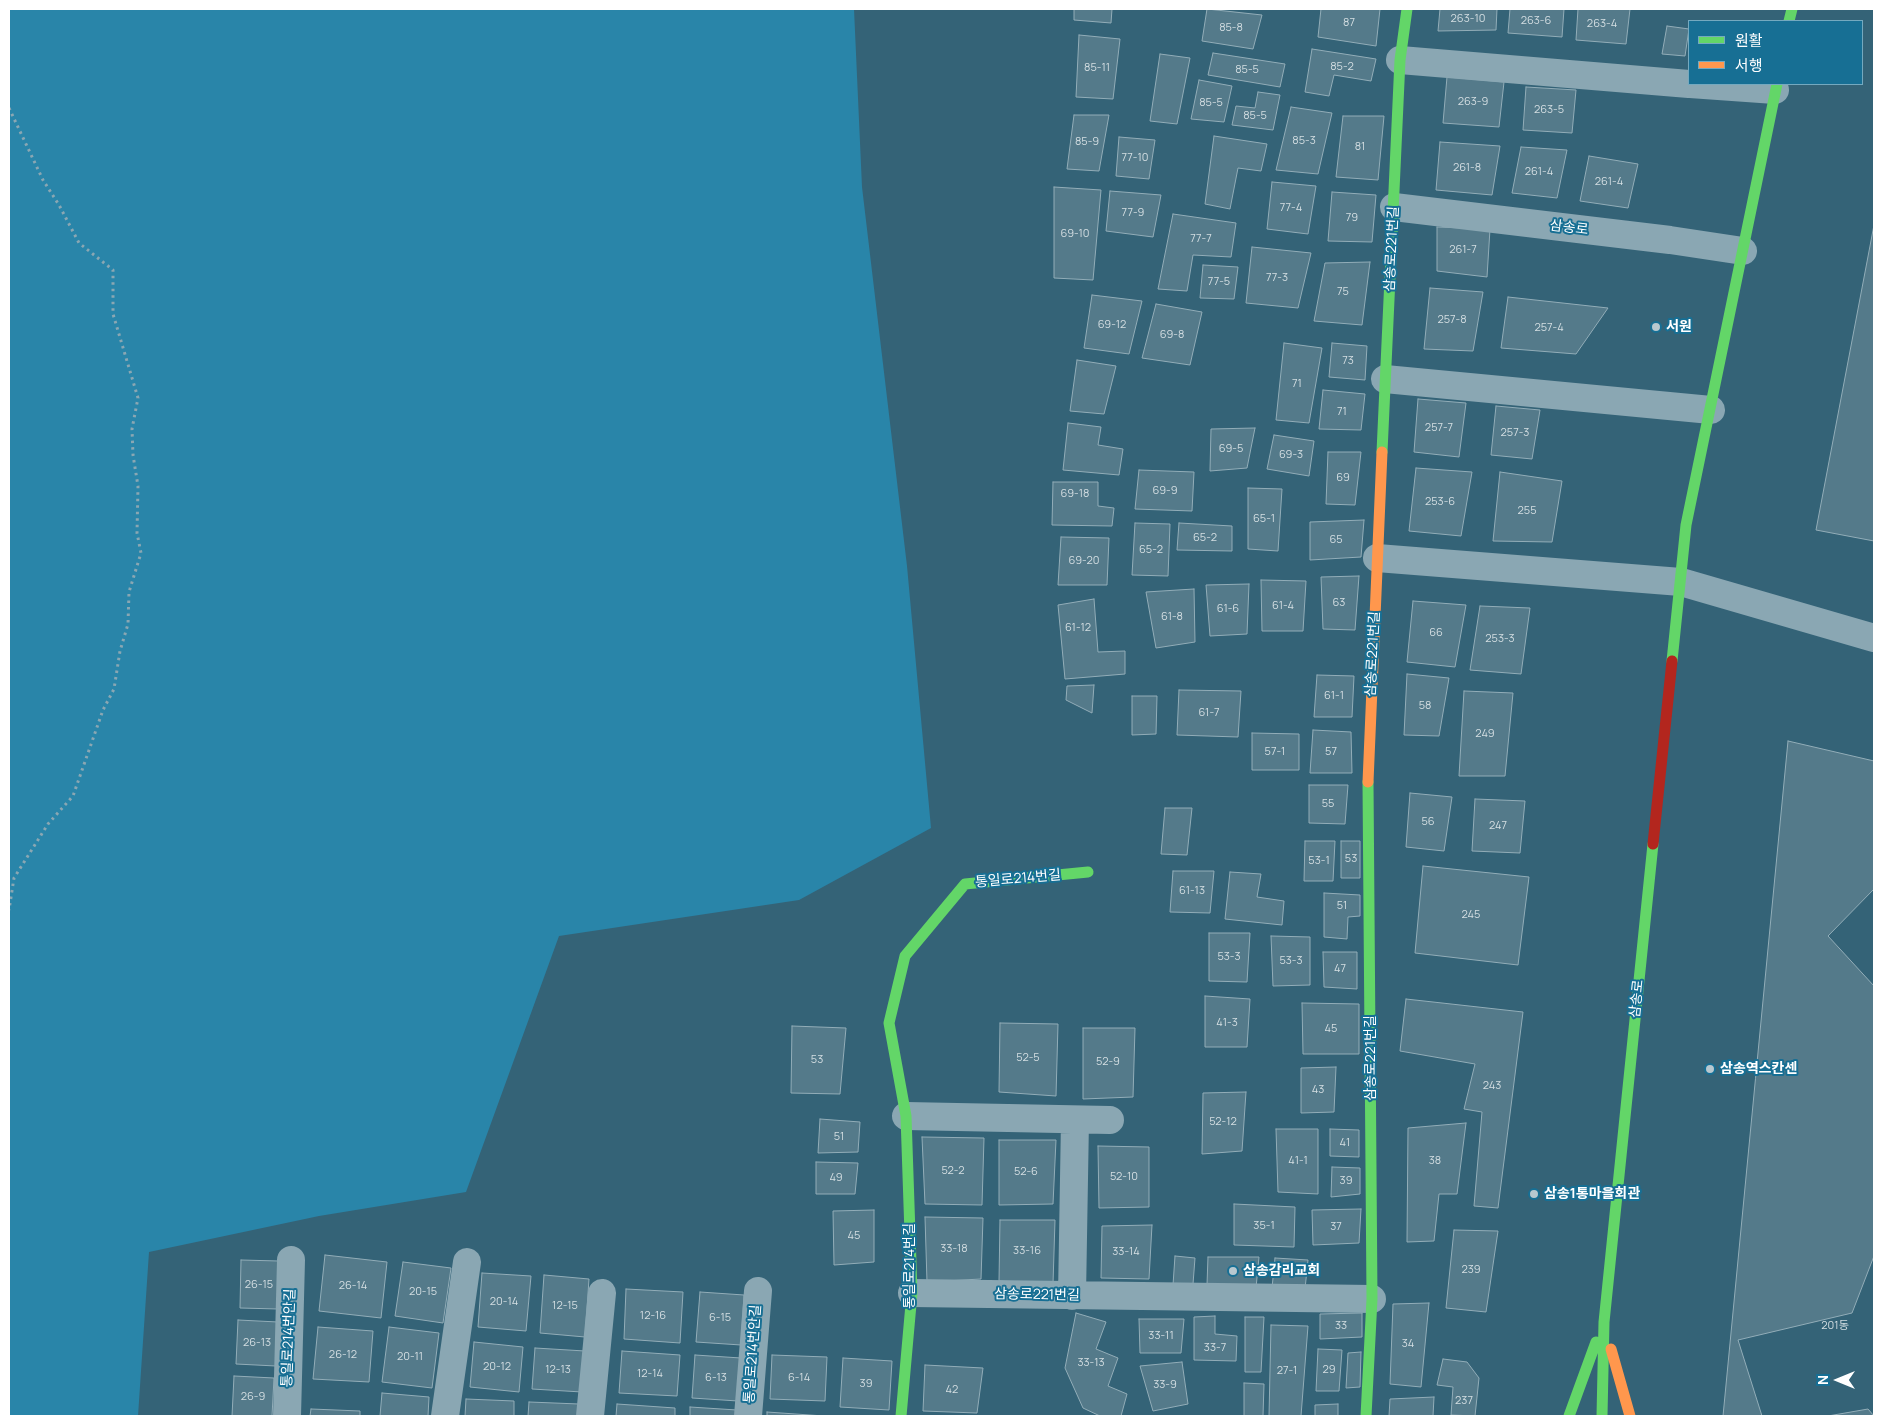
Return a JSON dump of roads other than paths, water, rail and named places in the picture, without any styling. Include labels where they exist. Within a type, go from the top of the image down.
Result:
[{"type":"street","name":"삼송로221번길","points":[[1366,1416],[1372,1300],[1368,765],[1400,60],[1407,9]]},
{"type":"street","name":"삼송로","points":[[1400,60],[1688,84]]},
{"type":"street","name":"삼송로","points":[[1602,1416],[1604,1322],[1686,526],[1776,87],[1719,85]]},
{"type":"street","name":"삼송로","points":[[1394,207],[1670,240],[1743,251]]},
{"type":"street","points":[[1385,379],[1711,410]]},
{"type":"street","points":[[1377,558],[1680,582],[1874,638]]},
{"type":"street","name":"통일로214번길","points":[[901,1416],[912,1293],[906,1116],[889,1023],[906,956],[965,884],[1088,872]]},
{"type":"street","points":[[906,1116],[1110,1120]]},
{"type":"street","points":[[1072,1296],[1075,1120]]},
{"type":"street","name":"통일로214번안길","points":[[287,1416],[292,1260]]},
{"type":"street","points":[[445,1416],[467,1262]]},
{"type":"street","name":"통일로214번안길","points":[[748,1416],[758,1291]]},
{"type":"street","points":[[590,1416],[602,1293]]},
{"type":"street","name":"삼송로221번길","points":[[912,1293],[1372,1300]]},
{"type":"street","points":[[1569,1416],[1604,1322]]},
{"type":"street","points":[[1604,1322],[1630,1416]]},
{"type":"place","name":"서원","points":[[1656,327]]},
{"type":"place","name":"삼송역스칸센","points":[[1710,1069]]},
{"type":"place","name":"삼송1통마을회관","points":[[1534,1194]]},
{"type":"place","name":"삼송감리교회","points":[[1233,1271]]}]
